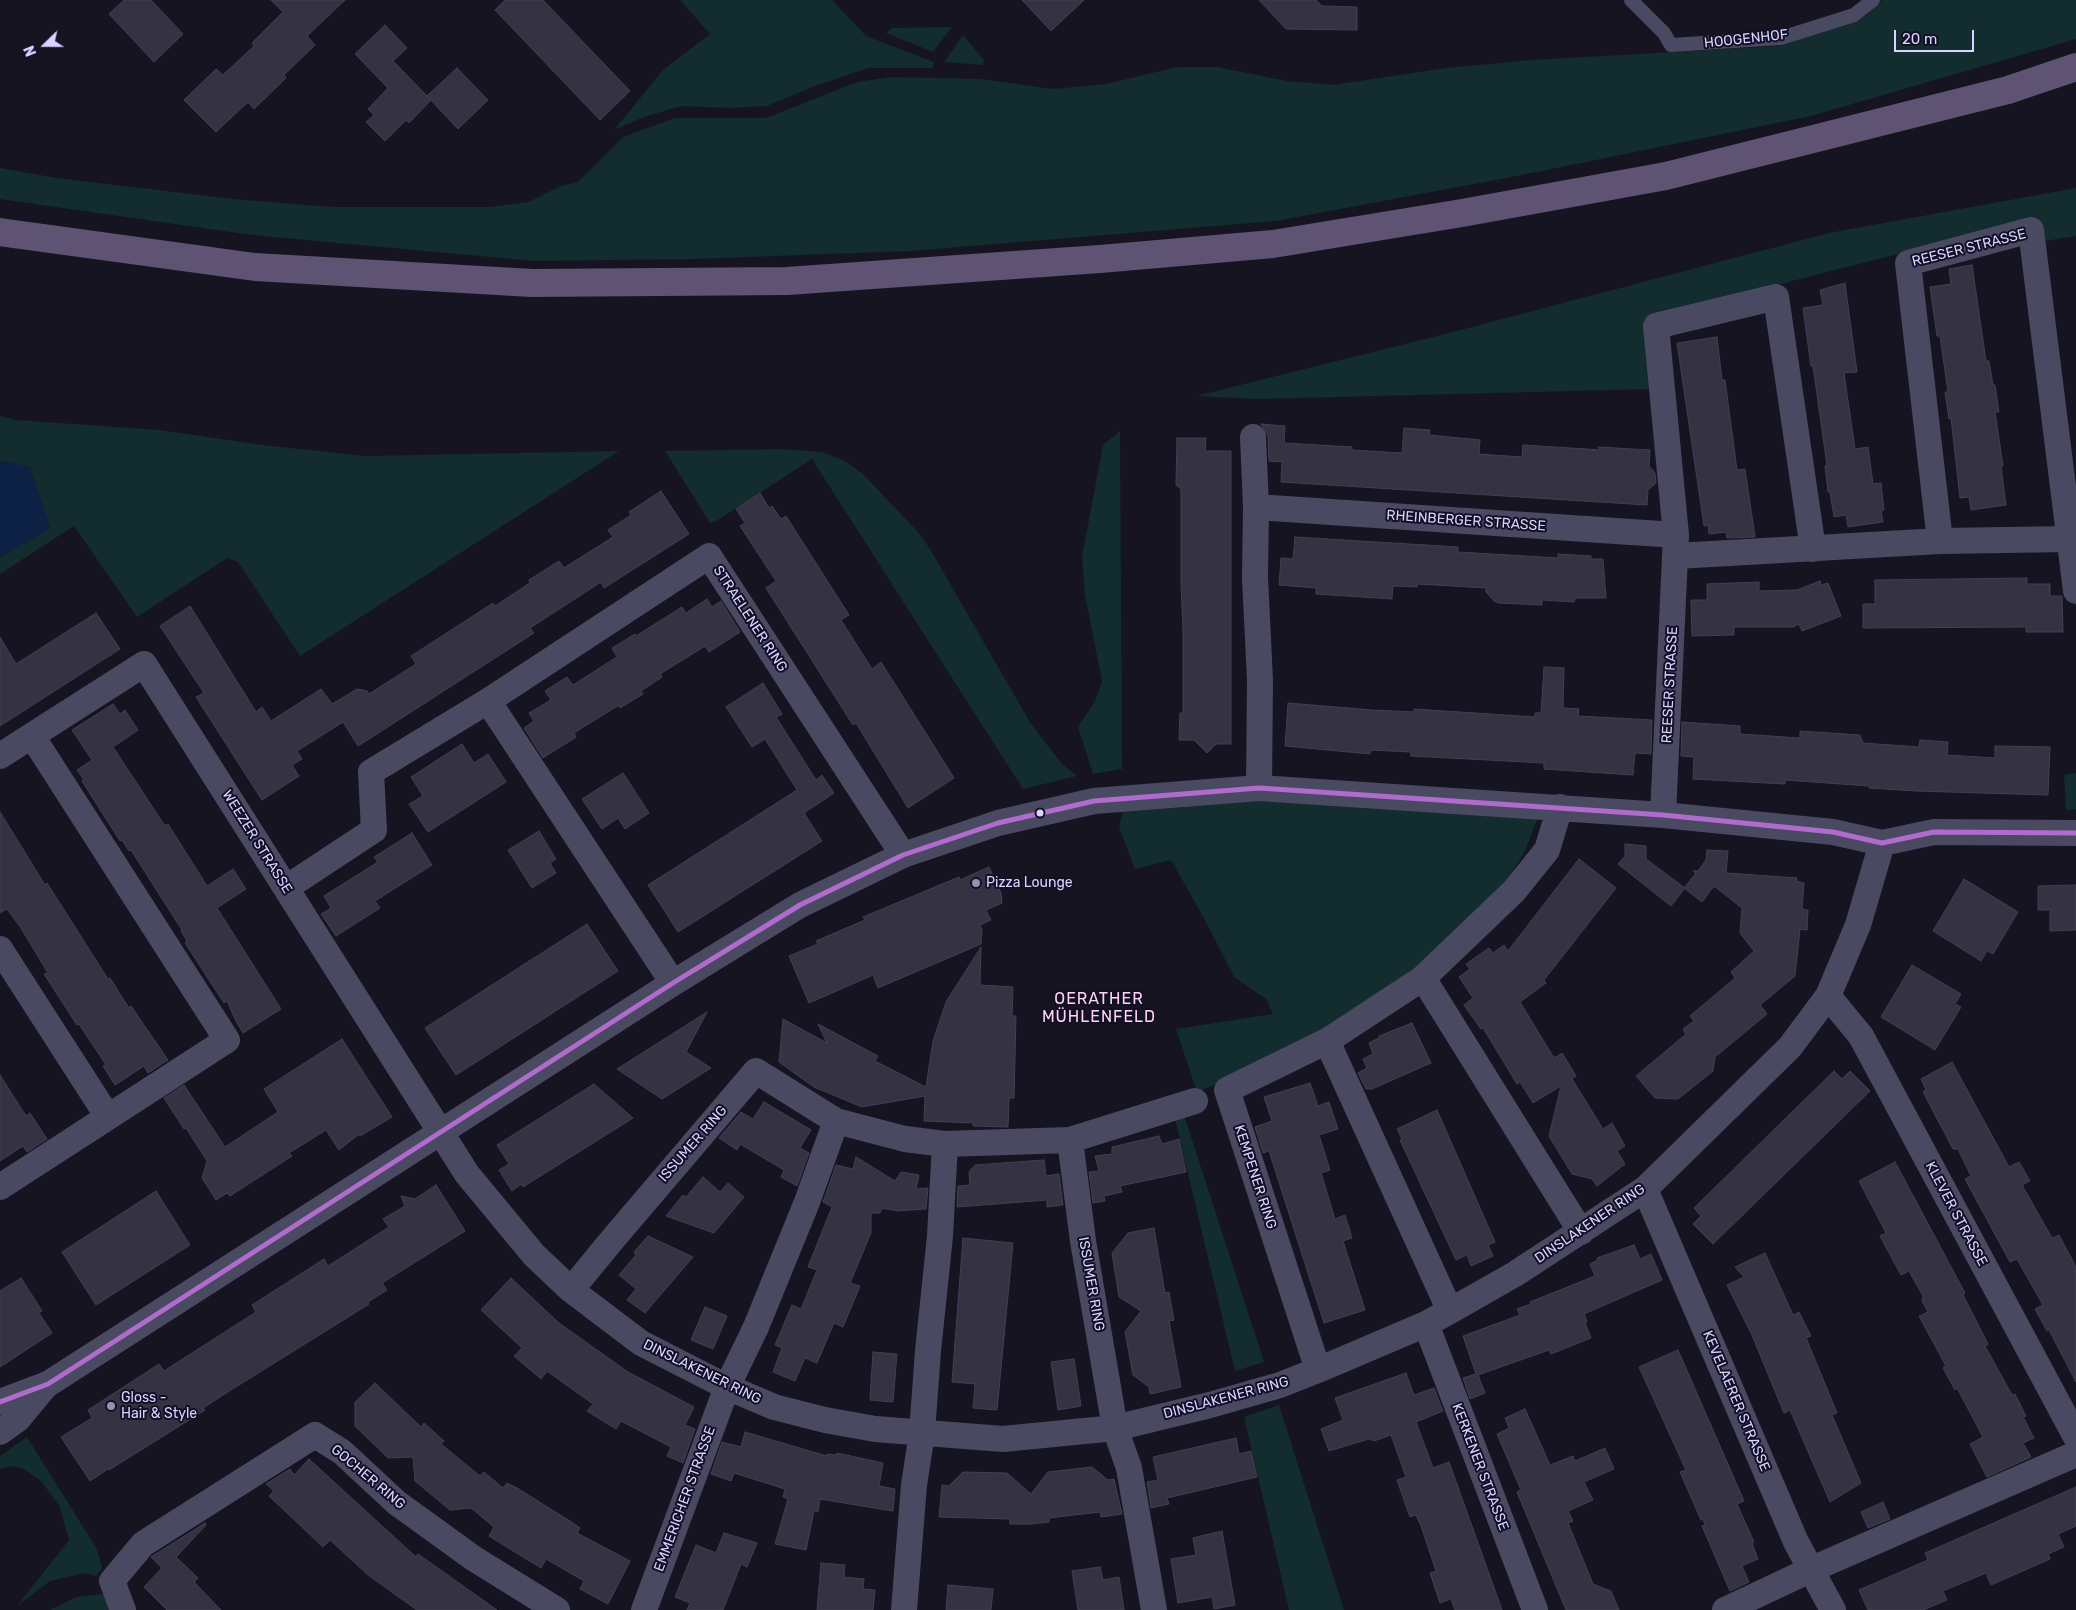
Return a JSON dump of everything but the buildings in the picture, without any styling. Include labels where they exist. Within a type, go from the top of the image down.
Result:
[{"type":"main road","points":[[0,232],[254,267],[532,283],[787,281],[1100,260],[1273,244],[1462,214],[1666,176],[2008,90],[2076,67]]},
{"type":"street","name":"REESER STRASSE","points":[[1940,541],[1908,263],[2031,230],[2076,591]]},
{"type":"street","name":"REESER STRASSE","points":[[1663,815],[1676,545],[1656,326],[1776,297],[1813,549]]},
{"type":"street","points":[[1254,437],[1256,507],[1254,578],[1260,680],[1259,788]]},
{"type":"street","name":"RHEINBERGER STRASSE","points":[[1256,507],[1676,545]]},
{"type":"street","points":[[1676,545],[1813,549],[1940,541],[2070,539]]},
{"type":"street","name":"STRAELENER RING","points":[[286,888],[374,830],[371,772],[488,701],[709,556],[903,855]]},
{"type":"street","name":"WEEZER STRASSE","points":[[0,756],[144,664],[442,1133]]},
{"type":"street","points":[[488,701],[673,984]]},
{"type":"street","points":[[0,1187],[227,1040],[32,736]]},
{"type":"street","points":[[0,1402],[48,1384],[673,984],[800,905],[903,855],[998,823],[1094,801],[1259,788],[1663,815],[1833,832],[1882,843],[1934,832],[2076,833]]},
{"type":"street","name":"KEMPENER RING","points":[[1318,1370],[1227,1090],[1327,1041],[1423,978],[1514,891],[1547,850],[1560,807]]},
{"type":"street","name":"DINSLAKENER RING","points":[[442,1133],[467,1174],[501,1217],[534,1255],[571,1290],[641,1343],[726,1388],[774,1407],[825,1420],[874,1429],[1003,1439],[1115,1428],[1219,1403],[1280,1385],[1426,1324],[1515,1274],[1645,1189],[1790,1047],[1828,996],[1858,925],[1882,843]]},
{"type":"street","points":[[0,949],[108,1117]]},
{"type":"street","points":[[1423,978],[1580,1232]]},
{"type":"street","name":"KLEVER STRASSE","points":[[1828,996],[1861,1036],[2076,1437]]},
{"type":"street","points":[[1327,1041],[1450,1311]]},
{"type":"street","name":"ISSUMER RING","points":[[571,1290],[756,1071],[836,1120],[905,1140],[945,1144],[1070,1140],[1195,1101]]},
{"type":"street","points":[[726,1388],[756,1327],[836,1120]]},
{"type":"street","name":"ISSUMER RING","points":[[1070,1140],[1083,1240],[1115,1428],[1129,1468],[1154,1610]]},
{"type":"street","points":[[904,1610],[914,1485],[922,1433],[928,1350],[940,1236],[945,1144]]},
{"type":"street","name":"KEVELAERER STRASSE","points":[[1645,1189],[1796,1542],[1832,1610]]},
{"type":"street","name":"KERKENER STRASSE","points":[[1426,1324],[1535,1610]]},
{"type":"street","points":[[0,1432],[18,1419],[48,1384]]},
{"type":"street","name":"EMMERICHER STRASSE","points":[[644,1610],[726,1388]]},
{"type":"street","name":"GOCHER RING","points":[[122,1610],[112,1581],[143,1544],[315,1435],[342,1452],[397,1503],[473,1558],[557,1610]]},
{"type":"street","points":[[1725,1610],[1810,1570],[2076,1454]]},
{"type":"lane","name":"HOOGENHOF","points":[[1631,0],[1664,33],[1671,45],[1781,38],[1854,14],[1873,0]]},
{"type":"green space","points":[[680,0],[832,0],[866,36],[934,62],[932,68],[868,68],[815,86],[767,106],[731,108],[681,106],[644,117],[614,130],[663,70],[710,34]]},
{"type":"green space","points":[[1882,0],[2076,0],[2076,39],[1811,116],[1522,175],[1276,221],[910,251],[694,259],[534,261],[252,235],[0,199],[0,168],[57,178],[233,199],[333,207],[489,207],[529,202],[561,186],[578,182],[623,137],[675,118],[766,118],[857,82],[891,77],[981,79],[1053,89],[1106,84],[1177,67],[1217,67],[1287,81],[1333,85],[1446,68],[1532,60],[1780,46],[1866,16]]},
{"type":"green space","points":[[952,27],[933,52],[886,33],[892,28]]},
{"type":"green space","points":[[963,35],[984,60],[983,65],[944,62]]},
{"type":"green space","points":[[2076,188],[2076,236],[2045,241],[2038,218],[1644,319],[1652,389],[1257,399],[1196,396],[1449,333],[1829,233]]},
{"type":"green space","points":[[0,416],[16,420],[160,430],[262,445],[366,456],[619,451],[300,656],[238,562],[227,558],[137,617],[74,526],[0,574],[0,557],[50,528],[30,468],[0,461]]},
{"type":"green space","points":[[1120,431],[1122,769],[1093,774],[1078,727],[1095,701],[1102,681],[1085,595],[1082,557],[1103,445]]},
{"type":"green space","points":[[783,449],[822,452],[845,461],[863,474],[918,532],[930,549],[1031,724],[1062,764],[1077,776],[1023,789],[812,459],[710,523],[665,451]]},
{"type":"green space","points":[[2076,773],[2076,809],[2066,810],[2064,775]]},
{"type":"green space","points":[[1234,800],[1329,804],[1538,818],[1524,853],[1494,901],[1436,957],[1271,1061],[1197,1092],[1176,1029],[1273,1014],[1266,999],[1234,977],[1204,918],[1171,860],[1135,869],[1119,827],[1123,810]]},
{"type":"green space","points":[[1184,1115],[1264,1362],[1235,1371],[1175,1119]]},
{"type":"green space","points":[[1279,1405],[1344,1610],[1289,1610],[1244,1417]]},
{"type":"green space","points":[[27,1437],[97,1549],[102,1568],[96,1576],[85,1573],[50,1581],[17,1606],[69,1540],[60,1507],[41,1481],[24,1469],[13,1466],[0,1469],[0,1456]]},
{"type":"green space","points":[[103,1594],[118,1610],[50,1610],[77,1597]]},
{"type":"water","points":[[0,461],[30,467],[50,528],[0,557]]},
{"type":"transit line","points":[[0,1402],[48,1384],[673,983],[800,905],[903,855],[998,823],[1094,801],[1259,788],[1663,815],[1833,832],[1882,843],[1934,832],[2076,833]]},
{"type":"place","name":"Pizza Lounge","points":[[976,883]]},
{"type":"place","name":"Gloss - Hair & Style","points":[[111,1406]]},
{"type":"district","name":"OERATHER MÜHLENFELD","points":[[1099,1008]]}]
